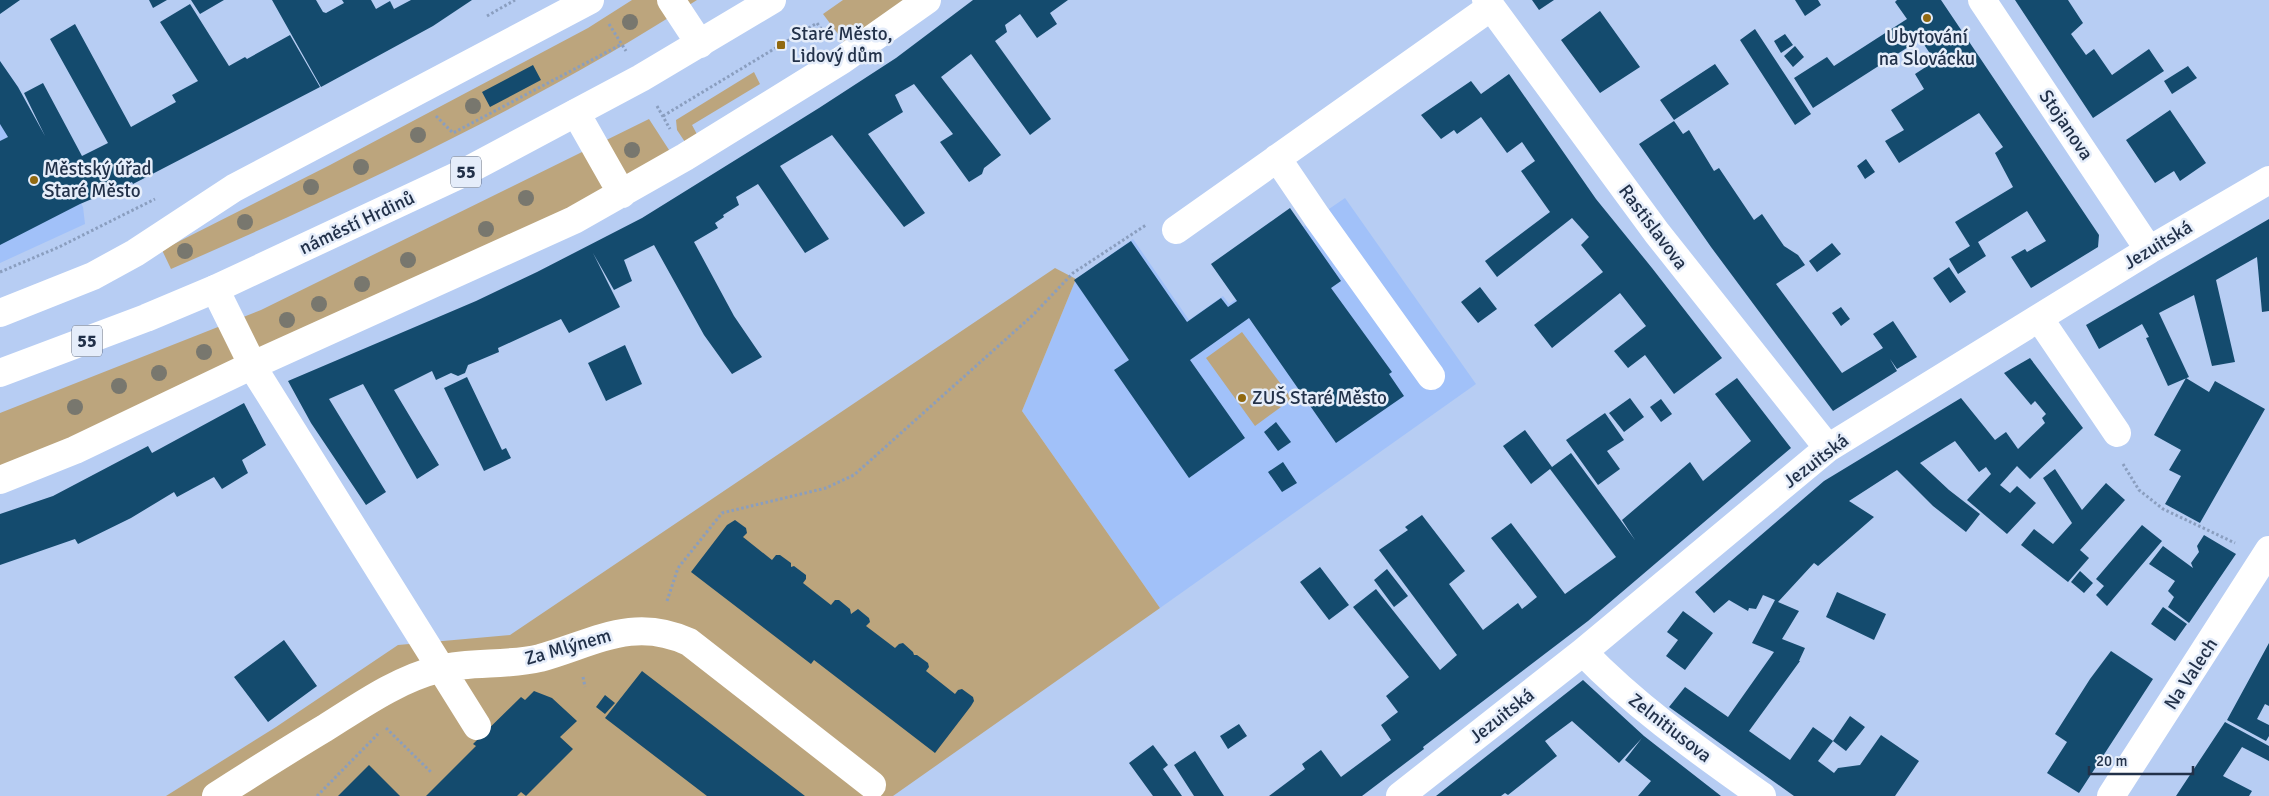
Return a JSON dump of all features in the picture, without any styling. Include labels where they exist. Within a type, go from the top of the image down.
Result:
[{"type":"street","points":[[0,313],[93,276],[135,253],[234,188],[590,0]]},
{"type":"street","points":[[671,0],[700,44]]},
{"type":"street","name":"náměstí Hrdinů","points":[[0,374],[215,289],[459,175],[700,44],[772,0]]},
{"type":"street","name":"Stojanova","points":[[1982,0],[2149,250]]},
{"type":"street","points":[[0,480],[75,450],[253,365],[574,220],[622,194],[842,60],[922,2]]},
{"type":"street","points":[[1164,226],[1277,158],[1488,4]]},
{"type":"street","name":"Rastislavova","points":[[1488,4],[1657,233],[1828,448]]},
{"type":"street","points":[[576,113],[622,194]]},
{"type":"street","points":[[1277,158],[1317,218],[1431,376]]},
{"type":"street","name":"Jezuitská","points":[[1400,796],[1584,652],[1828,448],[2149,250],[2269,180]]},
{"type":"street","points":[[215,289],[253,365],[439,669],[477,726]]},
{"type":"street","points":[[2039,318],[2119,446]]},
{"type":"street","points":[[0,386],[27,364]]},
{"type":"street","name":"Na Valech","points":[[2111,796],[2267,553]]},
{"type":"street","name":"Za Mlýnem","points":[[216,796],[363,704],[419,675],[439,669],[534,659],[616,632],[658,631],[689,642],[872,786]]},
{"type":"street","name":"Zelnitiusova","points":[[1584,652],[1609,679],[1655,719],[1762,796]]},
{"type":"path","points":[[663,116],[817,23],[842,60]]},
{"type":"path","points":[[413,94],[453,133],[622,44]]},
{"type":"path","points":[[658,631],[678,568],[722,513],[826,488],[854,475],[1033,315],[1073,272],[1129,234],[1164,226]]},
{"type":"path","points":[[2119,446],[2140,490],[2163,509],[2267,553]]},
{"type":"path","points":[[363,704],[432,773]]},
{"type":"path","points":[[317,796],[385,727]]},
{"type":"shaded area","points":[[632,0],[697,0],[570,76],[440,145],[306,209],[171,269],[162,250],[330,165],[588,28]]},
{"type":"shaded area","points":[[843,0],[910,0],[847,46],[823,14]]},
{"type":"shaded area","points":[[0,61],[18,87],[83,207],[85,224],[0,263]]},
{"type":"shaded area","points":[[754,72],[760,84],[692,125],[699,138],[685,142],[677,130],[676,120]]},
{"type":"shaded area","points":[[649,119],[671,153],[571,212],[0,471],[0,413],[261,310]]},
{"type":"shaded area","name":"ZUŠ Staré Město","points":[[1345,198],[1476,384],[1160,608],[1022,411],[1076,279],[1133,239],[1189,320],[1223,296],[1229,304],[1245,293],[1233,275]]},
{"type":"shaded area","points":[[1055,268],[1076,279],[1022,411],[1160,608],[893,796],[166,796],[276,727],[398,645],[510,635]]},
{"type":"shaded area","points":[[1242,332],[1292,399],[1255,426],[1206,358]]},
{"type":"building","points":[[0,0],[20,0],[0,14]]},
{"type":"building","points":[[149,0],[167,0],[153,8]]},
{"type":"building","points":[[191,0],[224,0],[200,14]]},
{"type":"building","points":[[272,0],[316,0],[323,12],[326,13],[344,3],[342,0],[371,0],[376,9],[390,1],[394,9],[411,0],[472,0],[433,26],[321,87]]},
{"type":"building","points":[[973,0],[1068,0],[1050,13],[1057,24],[1037,38],[1020,14],[1005,25],[1007,32],[995,41],[1051,119],[1030,135],[971,54],[941,77],[1001,155],[984,168],[982,174],[969,182],[940,142],[953,134],[914,84],[895,95],[903,112],[868,134],[925,213],[904,227],[832,135],[780,166],[829,239],[805,253],[758,184],[736,197],[739,205],[723,215],[724,217],[715,223],[718,228],[694,242],[734,316],[762,357],[732,374],[704,335],[654,245],[624,260],[632,281],[614,290],[593,253],[620,307],[569,333],[561,319],[498,348],[499,352],[468,365],[465,373],[458,376],[451,373],[436,380],[432,371],[394,390],[439,465],[417,479],[363,384],[329,399],[386,492],[366,505],[311,423],[288,381],[476,301],[642,218],[896,58]]},
{"type":"building","points":[[1532,0],[1554,0],[1539,10]]},
{"type":"building","points":[[1795,0],[1818,0],[1821,5],[1805,16]]},
{"type":"building","points":[[1897,0],[1941,0],[2099,235],[2098,247],[2031,288],[2011,257],[2025,249],[2027,252],[2046,241],[2027,211],[1978,242],[1986,256],[1958,274],[1949,259],[1970,246],[1955,222],[2013,187],[1995,153],[2003,147],[1979,113],[1899,163],[1885,141],[1904,130],[1891,110],[1924,89],[1915,74],[1935,61],[1921,40],[1927,35],[1813,108],[1794,78],[1827,57],[1834,66],[1907,19],[1895,2]]},
{"type":"building","points":[[2015,0],[2068,0],[2083,23],[2071,34],[2086,55],[2094,49],[2112,75],[2149,49],[2164,71],[2093,118]]},
{"type":"building","points":[[190,4],[229,66],[245,57],[247,59],[290,35],[320,87],[133,184],[132,182],[80,204],[0,245],[0,141],[8,137],[0,124],[0,61],[18,87],[45,136],[24,93],[43,83],[82,156],[108,143],[50,39],[75,24],[131,127],[176,102],[172,95],[198,81],[160,22]]},
{"type":"building","points":[[1600,11],[1640,67],[1600,93],[1561,40]]},
{"type":"building","points":[[1755,29],[1811,114],[1795,125],[1740,40]]},
{"type":"building","points":[[1785,34],[1793,45],[1781,53],[1774,41]]},
{"type":"building","points":[[1795,46],[1804,57],[1793,67],[1784,56]]},
{"type":"building","points":[[1715,64],[1729,84],[1674,120],[1660,100]]},
{"type":"building","points":[[533,65],[541,80],[490,107],[482,92]]},
{"type":"building","points":[[2188,66],[2197,78],[2172,94],[2164,81]]},
{"type":"building","points":[[1509,74],[1596,199],[1722,358],[1674,394],[1645,355],[1628,368],[1614,351],[1646,326],[1620,293],[1552,348],[1534,325],[1603,272],[1581,245],[1589,237],[1572,218],[1497,277],[1485,261],[1550,212],[1521,171],[1535,161],[1522,142],[1507,153],[1481,117],[1457,134],[1454,130],[1441,139],[1421,115],[1471,81],[1481,94]]},
{"type":"building","points":[[2170,110],[2206,163],[2180,181],[2174,171],[2155,183],[2126,140]]},
{"type":"building","points":[[1674,121],[1683,134],[1689,130],[1714,171],[1719,168],[1754,220],[1762,214],[1784,246],[1798,255],[1805,265],[1776,284],[1842,373],[1883,348],[1873,334],[1893,321],[1917,357],[1897,369],[1890,359],[1897,371],[1833,411],[1711,247],[1639,144]]},
{"type":"building","points":[[1866,159],[1875,172],[1865,179],[1857,166]]},
{"type":"building","points":[[1290,208],[1341,281],[1331,288],[1392,372],[1389,374],[1404,396],[1336,443],[1249,318],[1190,360],[1245,438],[1189,478],[1114,370],[1129,360],[1074,280],[1131,241],[1187,322],[1221,298],[1228,307],[1237,301],[1211,264]]},
{"type":"building","points":[[2269,219],[2269,311],[2262,312],[2257,257],[2216,280],[2235,362],[2212,366],[2194,295],[2159,313],[2189,377],[2168,386],[2146,338],[2149,337],[2142,324],[2099,349],[2086,325]]},
{"type":"building","points":[[1832,243],[1841,254],[1817,272],[1809,261]]},
{"type":"building","points":[[1949,267],[1966,292],[1950,303],[1933,278]]},
{"type":"building","points":[[1480,287],[1497,309],[1478,323],[1461,302]]},
{"type":"building","points":[[1841,307],[1850,319],[1841,326],[1832,313]]},
{"type":"building","points":[[625,345],[642,384],[606,401],[588,363]]},
{"type":"building","points":[[2030,358],[2083,428],[2030,479],[2017,466],[2000,485],[2010,493],[2017,486],[2036,503],[2007,534],[1967,500],[1991,474],[1986,467],[1979,472],[1955,441],[1920,463],[1949,490],[1980,514],[1966,532],[1933,506],[1897,470],[1849,501],[1874,517],[1818,566],[1814,563],[1778,602],[1799,611],[1782,639],[1805,648],[1800,661],[1749,731],[1790,760],[1813,727],[1833,741],[1818,761],[1834,773],[1838,768],[1860,765],[1881,735],[1919,761],[1895,796],[1794,796],[1669,707],[1685,687],[1728,717],[1774,652],[1752,643],[1775,600],[1763,595],[1756,609],[1749,608],[1748,611],[1729,600],[1714,613],[1695,592],[1824,481],[1961,398],[1995,440],[2006,432],[2018,449],[2045,423],[2042,418],[2046,414],[2035,401],[2031,405],[2004,373]]},
{"type":"building","points":[[467,377],[502,450],[506,448],[511,458],[484,471],[444,388]]},
{"type":"building","points":[[1737,378],[1791,448],[1588,621],[1362,796],[1269,796],[1305,769],[1302,764],[1321,750],[1341,777],[1391,740],[1381,725],[1398,712],[1386,696],[1409,677],[1353,607],[1376,589],[1440,670],[1457,655],[1379,550],[1408,530],[1405,527],[1422,515],[1465,571],[1449,584],[1483,630],[1518,603],[1522,609],[1537,597],[1491,538],[1511,523],[1565,594],[1616,557],[1550,469],[1531,484],[1503,446],[1525,430],[1552,467],[1571,453],[1635,540],[1622,520],[1690,462],[1703,481],[1751,441],[1715,394]]},
{"type":"building","points":[[2186,378],[2209,392],[2215,381],[2265,409],[2200,523],[2165,504],[2181,476],[2169,470],[2181,450],[2154,435]]},
{"type":"building","points":[[1630,398],[1644,417],[1624,432],[1609,413]]},
{"type":"building","points":[[1661,399],[1672,414],[1661,422],[1650,407]]},
{"type":"building","points":[[244,403],[266,445],[242,460],[248,473],[222,489],[214,477],[177,497],[174,492],[131,518],[78,544],[75,539],[0,565],[0,514],[53,496],[148,446],[152,453]]},
{"type":"building","points":[[1605,413],[1624,440],[1607,451],[1620,469],[1598,485],[1566,440]]},
{"type":"building","points":[[1276,422],[1291,442],[1278,451],[1264,432]]},
{"type":"building","points":[[1283,462],[1297,483],[1282,492],[1268,472]]},
{"type":"building","points":[[2055,469],[2082,510],[2106,483],[2125,500],[2080,550],[2089,558],[2068,582],[2021,545],[2034,529],[2053,544],[2072,523],[2043,478]]},
{"type":"building","points":[[735,520],[746,528],[747,533],[743,537],[772,560],[776,555],[780,555],[791,563],[791,567],[794,566],[806,575],[803,583],[831,605],[835,600],[839,600],[850,609],[851,614],[858,609],[869,618],[870,622],[866,626],[895,648],[903,643],[914,655],[928,663],[929,667],[926,671],[955,694],[958,690],[962,689],[973,697],[974,701],[971,706],[935,753],[814,660],[811,664],[691,572],[727,525]]},
{"type":"building","points":[[2142,525],[2162,541],[2107,606],[2096,595],[2104,586],[2096,579]]},
{"type":"building","points":[[2204,535],[2236,554],[2189,623],[2168,607],[2174,597],[2168,591],[2175,581],[2149,564],[2163,546],[2193,568],[2191,563],[2199,552],[2197,546]]},
{"type":"building","points":[[1320,567],[1349,605],[1329,620],[1300,582]]},
{"type":"building","points":[[1387,569],[1408,596],[1394,607],[1374,580]]},
{"type":"building","points":[[2080,571],[2093,583],[2084,593],[2071,582]]},
{"type":"building","points":[[1837,592],[1886,614],[1874,640],[1826,617]]},
{"type":"building","points":[[2163,607],[2187,624],[2175,641],[2151,624]]},
{"type":"building","points":[[1683,611],[1713,633],[1685,670],[1666,656],[1678,640],[1667,632]]},
{"type":"building","points":[[284,640],[317,686],[268,722],[234,677]]},
{"type":"building","points":[[2269,643],[2269,706],[2265,704],[2257,719],[2269,725],[2269,736],[2266,741],[2227,720]]},
{"type":"building","points":[[2111,651],[2153,679],[2079,793],[2047,773],[2067,742],[2055,734],[2090,679]]},
{"type":"building","points":[[642,671],[805,796],[707,796],[605,718]]},
{"type":"building","points":[[1583,680],[1644,736],[1721,796],[1638,796],[1651,781],[1625,760],[1642,738],[1619,763],[1572,721],[1545,741],[1557,756],[1508,795],[1505,793],[1501,796],[1436,796]]},
{"type":"building","points":[[534,691],[552,698],[577,721],[560,737],[573,749],[526,796],[521,792],[517,796],[426,796],[476,746],[473,744],[521,697],[525,700]]},
{"type":"building","points":[[605,695],[615,703],[605,714],[596,707]]},
{"type":"building","points":[[1850,716],[1865,727],[1846,751],[1833,741]]},
{"type":"building","points":[[2225,722],[2269,746],[2269,761],[2242,747],[2223,776],[2252,791],[2249,796],[2176,796]]},
{"type":"building","points":[[1239,724],[1247,736],[1228,749],[1220,736]]},
{"type":"building","points":[[1153,745],[1168,765],[1163,769],[1182,796],[1153,796],[1129,763]]},
{"type":"building","points":[[1195,751],[1224,796],[1194,796],[1174,765]]},
{"type":"building","points":[[369,765],[400,796],[338,796]]},
{"type":"place","name":"Ubytování na Slovácku","points":[[1927,18]]},
{"type":"place","name":"Staré Město, Lidový dům","points":[[781,45]]},
{"type":"place","name":"Městský úřad Staré Město","points":[[34,180]]},
{"type":"place","name":"ZUŠ Staré Město","points":[[1242,398]]}]
